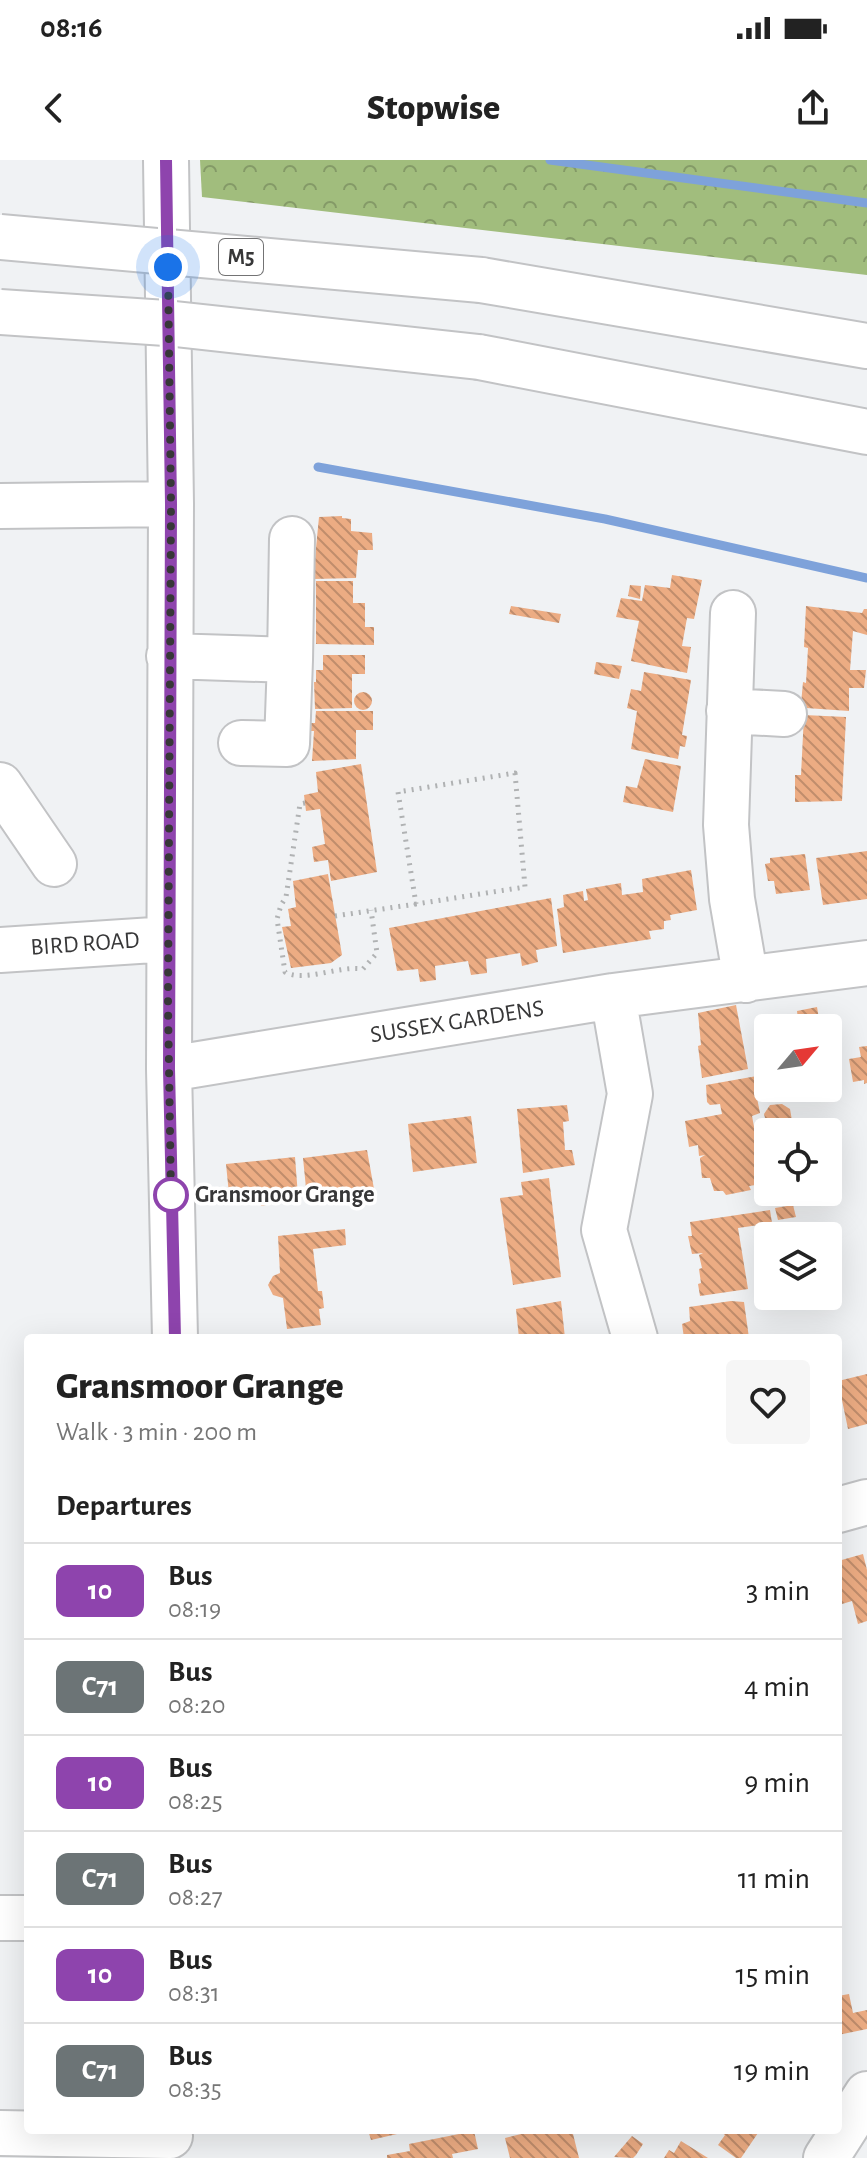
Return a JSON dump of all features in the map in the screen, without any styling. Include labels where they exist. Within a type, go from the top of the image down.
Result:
[{"type":"main road","points":[[166,160],[171,504],[169,1069],[175,1334]]},
{"type":"main road","name":"M5","points":[[0,237],[481,280],[867,346]]},
{"type":"main road","points":[[0,312],[166,323],[479,357],[867,432]]},
{"type":"main road","points":[[0,506],[171,504]]},
{"type":"main road","points":[[241,743],[287,744],[290,660],[281,554]]},
{"type":"main road","points":[[733,613],[726,825],[732,899],[746,980]]},
{"type":"main road","points":[[169,656],[290,660]]},
{"type":"main road","points":[[729,711],[784,714]]},
{"type":"main road","points":[[0,785],[54,864]]},
{"type":"main road","name":"BIRD ROAD","points":[[0,950],[169,939]]},
{"type":"main road","name":"SUSSEX GARDENS","points":[[169,1069],[613,996],[867,963]]},
{"type":"main road","points":[[613,996],[630,1094],[604,1230],[634,1334]]},
{"type":"main road","points":[[842,1506],[865,1486]]},
{"type":"main road","points":[[0,1918],[24,1918]]},
{"type":"main road","points":[[0,2133],[171,2141]]},
{"type":"path","points":[[335,916],[371,910],[416,904],[525,887],[515,773],[398,792],[416,904]]},
{"type":"path","points":[[305,803],[300,804],[286,897],[278,912],[285,972],[295,976],[351,967],[363,969],[377,953],[371,910]]},
{"type":"green space","points":[[200,160],[867,160],[867,275],[202,197]]},
{"type":"building","points":[[342,516],[351,519],[351,531],[372,533],[373,550],[358,550],[356,578],[313,579],[319,517]]},
{"type":"building","points":[[672,575],[702,580],[694,619],[687,618],[682,646],[691,647],[687,673],[631,661],[639,621],[616,617],[621,598],[642,601],[645,585],[670,588]]},
{"type":"building","points":[[316,581],[353,581],[353,603],[365,603],[365,627],[374,627],[374,645],[316,644]]},
{"type":"building","points":[[630,585],[641,586],[640,599],[628,596]]},
{"type":"building","points":[[511,606],[561,614],[559,623],[509,614]]},
{"type":"building","points":[[806,606],[862,613],[867,609],[867,635],[853,631],[850,670],[866,670],[864,688],[849,688],[849,711],[806,708],[801,704],[808,648],[804,647]]},
{"type":"building","points":[[323,655],[365,655],[365,674],[352,674],[352,708],[315,709],[314,682],[316,670],[323,670]]},
{"type":"building","points":[[596,662],[622,666],[619,679],[594,674]]},
{"type":"building","points":[[644,672],[691,680],[682,735],[687,736],[685,747],[680,746],[678,759],[631,749],[637,711],[627,708],[631,689],[641,691]]},
{"type":"building","points":[[363,692],[372,701],[363,710],[354,701]]},
{"type":"building","points":[[316,711],[373,711],[373,730],[356,730],[356,759],[312,761],[314,731],[308,731],[308,723],[315,723]]},
{"type":"building","points":[[804,715],[846,717],[842,801],[795,802],[795,775],[801,775]]},
{"type":"building","points":[[645,759],[681,766],[673,812],[623,802],[626,786],[637,788]]},
{"type":"building","points":[[361,764],[377,872],[331,881],[328,860],[314,862],[312,847],[325,844],[320,809],[306,811],[304,795],[318,792],[316,772]]},
{"type":"building","points":[[867,851],[867,899],[823,905],[816,858]]},
{"type":"building","points":[[805,854],[810,890],[776,894],[774,881],[768,881],[765,864],[770,863],[770,858]]},
{"type":"building","points":[[691,870],[697,910],[670,915],[671,920],[664,921],[664,929],[649,931],[651,939],[563,953],[557,909],[564,907],[563,895],[583,891],[584,901],[588,900],[586,889],[621,883],[622,895],[643,892],[642,879]]},
{"type":"building","points":[[328,874],[342,955],[331,963],[291,968],[282,927],[291,926],[288,909],[296,907],[293,881]]},
{"type":"building","points":[[551,898],[557,946],[536,950],[538,962],[522,966],[520,953],[486,959],[487,973],[471,975],[468,961],[435,966],[436,980],[420,982],[418,969],[397,971],[389,928]]},
{"type":"building","points":[[736,1005],[748,1069],[702,1078],[698,1013]]},
{"type":"building","points":[[817,1007],[818,1014],[797,1014],[797,1011]]},
{"type":"building","points":[[867,1046],[867,1083],[864,1084],[864,1080],[853,1082],[849,1059],[861,1057],[859,1047]]},
{"type":"building","points":[[754,1076],[754,1102],[758,1102],[760,1113],[752,1116],[754,1185],[749,1186],[751,1190],[726,1195],[723,1191],[714,1191],[710,1178],[702,1178],[700,1158],[705,1155],[699,1156],[698,1145],[689,1147],[685,1121],[722,1114],[720,1104],[710,1105],[707,1102],[706,1085]]},
{"type":"building","points":[[782,1104],[790,1109],[792,1118],[765,1118],[770,1105]]},
{"type":"building","points":[[567,1105],[569,1121],[563,1122],[565,1150],[572,1150],[575,1165],[523,1173],[517,1109]]},
{"type":"building","points":[[471,1116],[477,1163],[413,1172],[408,1124]]},
{"type":"building","points":[[367,1150],[374,1189],[307,1198],[303,1158]]},
{"type":"building","points":[[295,1157],[298,1196],[278,1196],[277,1203],[261,1206],[260,1200],[230,1204],[226,1164]]},
{"type":"building","points":[[549,1178],[561,1277],[513,1285],[500,1198],[523,1195],[521,1182]]},
{"type":"building","points":[[793,1206],[796,1217],[778,1220],[775,1208]]},
{"type":"building","points":[[770,1210],[772,1222],[754,1222],[754,1226],[738,1228],[748,1289],[700,1296],[699,1269],[702,1268],[699,1255],[703,1253],[692,1254],[688,1236],[692,1236],[690,1222]]},
{"type":"building","points":[[345,1229],[346,1245],[313,1249],[318,1291],[322,1291],[324,1308],[319,1309],[321,1325],[287,1329],[283,1298],[273,1295],[268,1285],[273,1276],[280,1273],[278,1236]]},
{"type":"building","points":[[561,1301],[565,1334],[519,1334],[516,1309]]},
{"type":"building","points":[[744,1302],[748,1334],[683,1334],[682,1324],[690,1321],[689,1307]]},
{"type":"building","points":[[867,1374],[867,1424],[848,1429],[842,1400],[842,1380]]},
{"type":"building","points":[[863,1554],[867,1570],[867,1621],[858,1624],[852,1601],[842,1604],[842,1560]]},
{"type":"building","points":[[849,1994],[853,2013],[867,2010],[867,2029],[842,2034],[842,1995]]},
{"type":"building","points":[[369,2134],[397,2134],[371,2140]]},
{"type":"building","points":[[475,2134],[478,2149],[452,2154],[453,2158],[387,2158],[387,2155],[410,2151],[409,2144]]},
{"type":"building","points":[[521,2134],[573,2134],[579,2158],[510,2158],[505,2138]]},
{"type":"building","points":[[757,2134],[741,2158],[736,2158],[718,2145],[725,2135]]},
{"type":"building","points":[[632,2136],[643,2144],[636,2155],[633,2158],[614,2157]]},
{"type":"building","points":[[681,2141],[708,2158],[664,2158],[669,2150],[674,2153]]},
{"type":"waterway","points":[[550,160],[867,203]]},
{"type":"waterway","points":[[318,467],[605,519],[867,578]]},
{"type":"bus line","name":"10","points":[[166,160],[171,504],[169,1069],[175,1334]]},
{"type":"place","name":"Gransmoor Grange","points":[[171,1195]]},
{"type":"route","points":[[168,267],[171,1195]]}]
